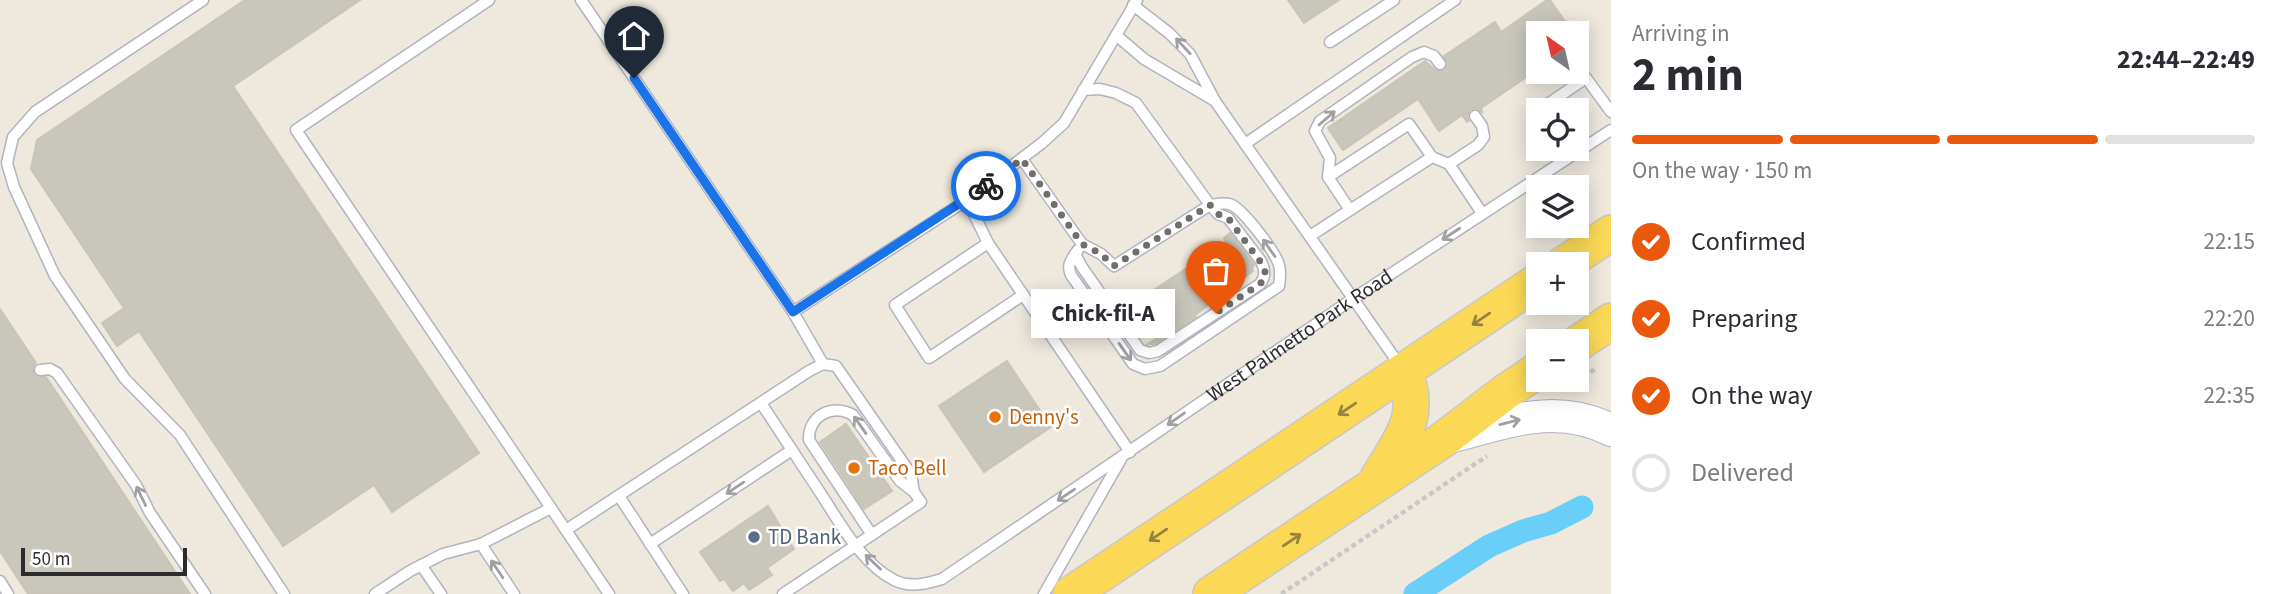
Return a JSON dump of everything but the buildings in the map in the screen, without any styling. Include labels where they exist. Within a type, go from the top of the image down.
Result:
[{"type":"main road","points":[[1582,252],[1611,233]]},
{"type":"main road","points":[[1070,594],[1526,289]]},
{"type":"main road","points":[[1589,354],[1611,321]]},
{"type":"main road","points":[[1375,485],[1402,439],[1413,412],[1412,397],[1404,371]]},
{"type":"main road","points":[[1211,594],[1444,439],[1530,392]]},
{"type":"street","points":[[1444,439],[1533,416],[1578,417],[1611,430]]},
{"type":"lane","points":[[203,0],[35,112],[13,137],[7,163],[14,187],[55,276],[124,379],[180,435],[284,594]]},
{"type":"lane","points":[[489,0],[296,130],[609,594]]},
{"type":"lane","points":[[581,0],[793,312],[823,364]]},
{"type":"lane","points":[[1330,42],[1394,0]]},
{"type":"lane","points":[[1245,144],[1455,0]]},
{"type":"lane","points":[[793,312],[967,200],[1022,159],[1063,123],[1135,3],[1190,54],[1215,102],[1404,371]]},
{"type":"lane","points":[[1116,35],[1144,59],[1215,102]]},
{"type":"lane","points":[[1350,210],[1328,177],[1331,158],[1315,131],[1320,121],[1412,57],[1424,52],[1434,56],[1440,64]]},
{"type":"lane","points":[[1557,98],[1586,78],[1611,112]]},
{"type":"lane","points":[[1022,159],[1078,249],[1082,267],[1140,350],[1149,353],[1158,351],[1260,284],[1265,278],[1265,268],[1261,261],[1228,218],[1218,214],[1210,205],[1136,103],[1100,89],[1083,90]]},
{"type":"lane","points":[[1449,164],[1478,145],[1484,137],[1482,126],[1475,116]]},
{"type":"lane","points":[[1328,177],[1357,164],[1382,148],[1409,124],[1432,158],[1449,164],[1482,214]]},
{"type":"lane","name":"West Palmetto Park Road","points":[[1589,141],[1611,130]]},
{"type":"lane","points":[[1310,236],[1350,210],[1374,190],[1432,158]]},
{"type":"lane","name":"West Palmetto Park Road","points":[[1044,594],[1126,454],[1482,214],[1553,161]]},
{"type":"lane","points":[[761,403],[855,546],[883,573],[895,581],[909,585],[942,579],[1126,454],[988,243],[967,200]]},
{"type":"lane","points":[[1229,203],[1238,209],[1279,262],[1279,286],[1160,366],[1145,369],[1133,364],[1069,270],[1078,249],[1101,254],[1114,266],[1210,205],[1229,203]]},
{"type":"lane","points":[[988,243],[895,305],[929,358],[1023,295]]},
{"type":"lane","points":[[566,530],[823,364],[836,366],[911,474],[914,492]]},
{"type":"lane","points":[[40,370],[50,369],[57,373],[136,485],[148,520],[205,594]]},
{"type":"lane","points":[[783,594],[872,535],[921,502],[914,492],[900,481],[853,415],[845,410],[827,411],[813,421],[808,430],[809,440],[872,535]]},
{"type":"lane","points":[[650,544],[792,450]]},
{"type":"lane","points":[[619,496],[683,594]]},
{"type":"lane","points":[[375,594],[443,554],[481,544],[551,508]]},
{"type":"lane","points":[[481,544],[514,594]]},
{"type":"lane","points":[[421,565],[441,594]]},
{"type":"lane","points":[[0,581],[8,594]]},
{"type":"path","points":[[1281,594],[1497,449]]},
{"type":"waterway","points":[[1415,594],[1489,546],[1523,531],[1551,523],[1582,507]]},
{"type":"way so far","points":[[986,186],[1022,159],[1082,244],[1101,254],[1114,266],[1210,205],[1218,214],[1228,218],[1265,268],[1265,278],[1260,284],[1216,313]]},
{"type":"place","name":"Chick-fil-A","points":[[1216,313]]},
{"type":"place","name":"Denny's","points":[[995,417]]},
{"type":"place","name":"Taco Bell","points":[[854,468]]},
{"type":"place","name":"TD Bank","points":[[754,537]]},
{"type":"route","points":[[634,78],[793,312],[986,186]]}]
